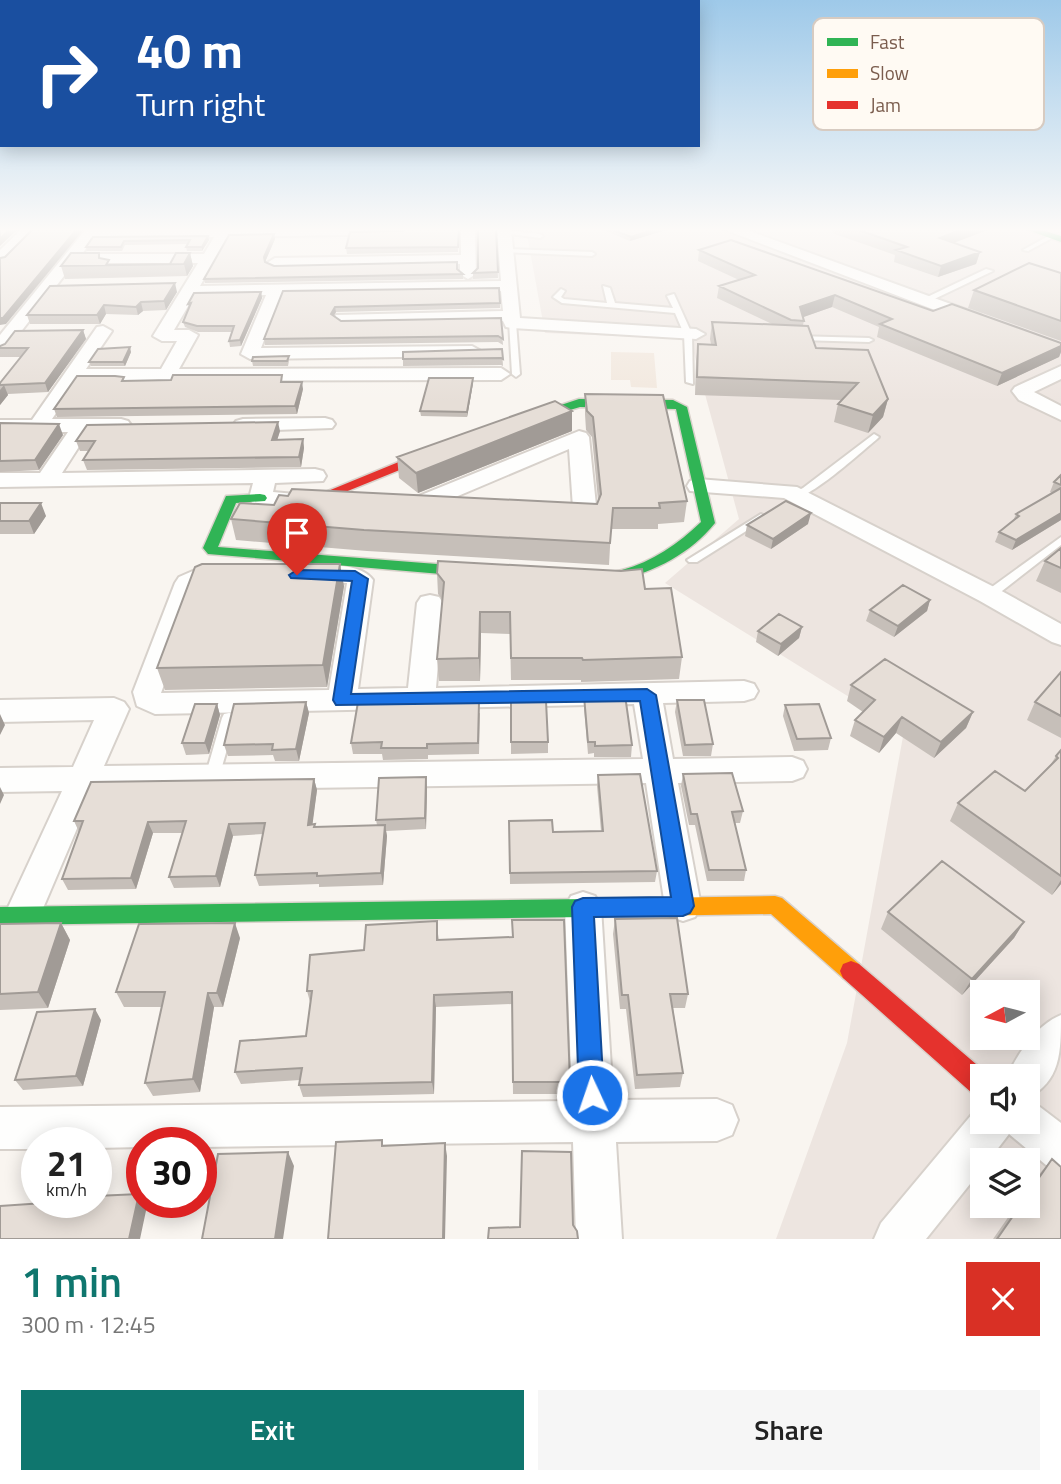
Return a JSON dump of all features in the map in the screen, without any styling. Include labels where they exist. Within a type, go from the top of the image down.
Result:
[{"type":"street","points":[[0,347],[7,332],[48,287],[53,287]]},
{"type":"street","points":[[167,375],[189,335],[162,336],[187,287],[270,290],[475,287]]},
{"type":"street","points":[[271,287],[250,354],[485,350]]},
{"type":"street","points":[[509,287],[512,320]]},
{"type":"street","points":[[889,287],[987,323]]},
{"type":"street","points":[[311,375],[326,353],[342,319],[349,288]]},
{"type":"street","points":[[342,319],[512,320],[698,334]]},
{"type":"street","points":[[38,425],[103,331],[78,331]]},
{"type":"street","points":[[7,332],[39,332]]},
{"type":"street","points":[[1061,372],[1022,391],[1026,396],[1061,414]]},
{"type":"street","points":[[73,375],[508,374]]},
{"type":"street","points":[[496,429],[547,410],[579,402],[681,407],[708,523],[647,569],[619,579],[579,578]]},
{"type":"street","points":[[217,425],[325,424]]},
{"type":"street","points":[[47,479],[83,425]]},
{"type":"street","points":[[0,426],[136,425]]},
{"type":"street","points":[[412,508],[579,438],[585,515],[546,514]]},
{"type":"street","points":[[313,500],[457,443]]},
{"type":"street","points":[[0,480],[47,479],[263,488],[315,476]]},
{"type":"street","points":[[698,486],[777,491],[989,595],[1061,636]]},
{"type":"street","points":[[235,488],[210,548],[213,551],[367,565],[499,573]]},
{"type":"street","points":[[263,488],[313,500],[362,503]]},
{"type":"street","points":[[387,506],[466,510]]},
{"type":"street","points":[[342,700],[360,579],[355,575],[202,575],[192,579],[188,583],[147,692],[147,699],[155,704],[647,695],[744,691]]},
{"type":"street","points":[[421,699],[430,603]]},
{"type":"street","points":[[647,695],[683,906]]},
{"type":"street","points":[[0,711],[114,709],[83,779],[11,916],[775,905],[970,1075]]},
{"type":"street","points":[[0,780],[792,769]]},
{"type":"street","points":[[583,907],[599,1239]]},
{"type":"street","points":[[1038,1064],[1061,1034]]},
{"type":"street","points":[[0,1128],[717,1120]]},
{"type":"street","points":[[898,1239],[983,1134]]},
{"type":"street","points":[[1040,1134],[1061,1150]]},
{"type":"lane","points":[[925,300],[954,287]]},
{"type":"lane","points":[[606,288],[612,306]]},
{"type":"lane","points":[[561,291],[557,297],[562,301],[678,311]]},
{"type":"lane","points":[[671,296],[678,311],[698,334],[690,382]]},
{"type":"lane","points":[[508,374],[512,320]]},
{"type":"lane","points":[[789,337],[869,340]]},
{"type":"lane","points":[[790,499],[874,437]]},
{"type":"lane","points":[[693,560],[774,509]]},
{"type":"lane","points":[[989,595],[1061,540]]},
{"type":"lane","points":[[212,777],[229,718]]},
{"type":"shaded area","points":[[537,287],[1061,287],[1061,1239],[776,1239],[847,1043],[904,731],[665,583],[739,519],[690,339],[545,333]]},
{"type":"shaded area","points":[[611,352],[654,353],[657,388],[631,387],[630,380],[611,380]]},
{"type":"building","points":[[0,287],[29,287],[3,318],[0,318]]},
{"type":"building","points":[[49,287],[173,287],[164,301],[141,302],[136,307],[104,305],[97,315],[27,315]]},
{"type":"building","points":[[721,287],[864,287],[933,311],[952,304],[1061,343],[1061,346],[1002,373],[880,324],[892,319],[835,295],[800,307],[804,321],[791,320]]},
{"type":"building","points":[[980,287],[1061,287],[1061,321],[974,290]]},
{"type":"building","points":[[499,288],[500,303],[335,307],[331,314],[341,321],[501,318],[503,339],[498,336],[264,339],[283,291]]},
{"type":"building","points":[[261,292],[240,340],[229,341],[234,326],[197,326],[183,322],[194,293]]},
{"type":"building","points":[[712,322],[808,326],[816,348],[868,350],[888,399],[873,415],[838,404],[858,383],[697,377],[698,344],[716,345]]},
{"type":"building","points":[[83,330],[45,383],[0,385],[28,348],[0,348],[15,331]]},
{"type":"building","points":[[130,347],[123,362],[89,362],[98,349]]},
{"type":"building","points":[[502,349],[503,359],[403,359],[403,352]]},
{"type":"building","points":[[289,356],[287,361],[252,361],[253,357]]},
{"type":"building","points":[[173,375],[282,375],[281,382],[302,382],[295,406],[54,409],[77,376],[124,377],[122,381],[171,380]]},
{"type":"building","points":[[429,378],[473,378],[467,412],[420,411]]},
{"type":"building","points":[[585,394],[663,395],[687,501],[659,503],[660,508],[613,508],[610,543],[364,530],[231,519],[240,503],[274,505],[279,495],[288,496],[292,489],[597,504],[601,494],[593,417],[587,411]]},
{"type":"building","points":[[555,401],[572,411],[416,473],[397,457]]},
{"type":"building","points":[[278,422],[272,440],[303,439],[299,457],[83,460],[95,441],[76,441],[87,425]]},
{"type":"building","points":[[0,423],[59,424],[35,460],[0,461]]},
{"type":"building","points":[[1061,475],[1061,485],[1054,482]]},
{"type":"building","points":[[1061,488],[1061,513],[1016,540],[999,532],[1019,516],[1016,514]]},
{"type":"building","points":[[786,501],[811,513],[773,539],[747,525]]},
{"type":"building","points":[[0,503],[41,503],[29,521],[0,521]]},
{"type":"building","points":[[1061,548],[1061,568],[1045,561]]},
{"type":"building","points":[[438,561],[621,571],[642,569],[645,589],[671,588],[682,657],[583,660],[511,658],[510,612],[480,612],[479,658],[437,659],[444,582],[437,573]]},
{"type":"building","points":[[202,564],[340,564],[323,665],[157,668],[195,567]]},
{"type":"building","points":[[903,585],[930,600],[898,626],[870,610]]},
{"type":"building","points":[[779,614],[802,627],[781,644],[758,631]]},
{"type":"building","points":[[885,659],[973,712],[941,742],[902,717],[884,737],[855,720],[875,700],[851,685]]},
{"type":"building","points":[[1061,672],[1061,716],[1035,702]]},
{"type":"building","points":[[625,695],[632,745],[595,746],[595,742],[588,742],[584,696]]},
{"type":"building","points":[[677,700],[704,700],[713,744],[685,745]]},
{"type":"building","points":[[546,701],[548,742],[511,742],[511,702]]},
{"type":"building","points":[[306,702],[296,749],[272,750],[273,744],[224,745],[234,704]]},
{"type":"building","points":[[358,702],[479,702],[478,743],[427,744],[427,748],[381,748],[382,742],[351,743]]},
{"type":"building","points":[[195,704],[217,704],[205,743],[182,743]]},
{"type":"building","points":[[819,704],[831,738],[797,739],[785,705]]},
{"type":"building","points":[[1061,750],[1061,876],[958,803],[995,771],[1025,791],[1058,758],[1056,756]]},
{"type":"building","points":[[732,773],[743,811],[732,812],[746,870],[709,870],[697,814],[691,814],[683,774]]},
{"type":"building","points":[[640,774],[657,871],[510,873],[509,821],[552,820],[553,832],[603,831],[598,775]]},
{"type":"building","points":[[426,777],[425,818],[376,820],[379,778]]},
{"type":"building","points":[[314,779],[308,825],[385,825],[381,873],[255,875],[265,823],[229,824],[216,876],[169,877],[186,821],[148,822],[131,878],[62,879],[83,821],[74,821],[91,782]]},
{"type":"building","points":[[942,861],[1024,922],[972,979],[888,912]]},
{"type":"building","points":[[677,918],[688,994],[670,994],[683,1073],[637,1075],[628,995],[622,995],[615,919]]},
{"type":"building","points":[[512,920],[564,920],[570,1082],[513,1082],[512,992],[434,995],[432,1082],[299,1085],[302,1068],[235,1072],[240,1041],[306,1036],[312,991],[307,991],[310,955],[364,950],[366,925],[437,921],[437,940],[513,937]]},
{"type":"building","points":[[61,923],[38,992],[0,994],[0,924]]},
{"type":"building","points":[[235,923],[217,993],[208,993],[193,1079],[145,1083],[165,992],[116,992],[139,924]]},
{"type":"building","points":[[95,1009],[76,1076],[15,1080],[37,1012]]},
{"type":"building","points":[[382,1140],[382,1146],[445,1143],[443,1239],[328,1239],[336,1142]]},
{"type":"building","points":[[522,1151],[571,1152],[573,1225],[578,1239],[488,1239],[489,1228],[520,1227]]},
{"type":"building","points":[[288,1152],[275,1239],[202,1239],[206,1218],[217,1218],[218,1154]]},
{"type":"building","points":[[1052,1159],[1061,1167],[1061,1239],[997,1239],[1012,1218],[1040,1218],[1040,1176]]},
{"type":"building","points":[[112,1195],[126,1195],[126,1218],[134,1218],[129,1239],[0,1239],[0,1206],[21,1205],[21,1218],[112,1218]]},
{"type":"traffic: fast","points":[[516,422],[579,403],[673,404],[681,407],[708,523],[684,545],[657,562],[627,574],[595,579]]},
{"type":"traffic: fast","points":[[260,498],[231,499],[210,548],[213,551],[488,573]]},
{"type":"traffic: fast","points":[[0,916],[586,908]]},
{"type":"traffic: slow","points":[[586,908],[775,905],[851,971]]},
{"type":"traffic: jam","points":[[313,500],[445,447]]},
{"type":"traffic: jam","points":[[851,971],[970,1075]]},
{"type":"route","points":[[297,575],[355,575],[360,579],[342,700],[647,695],[683,906],[583,907],[592,1095]]}]
